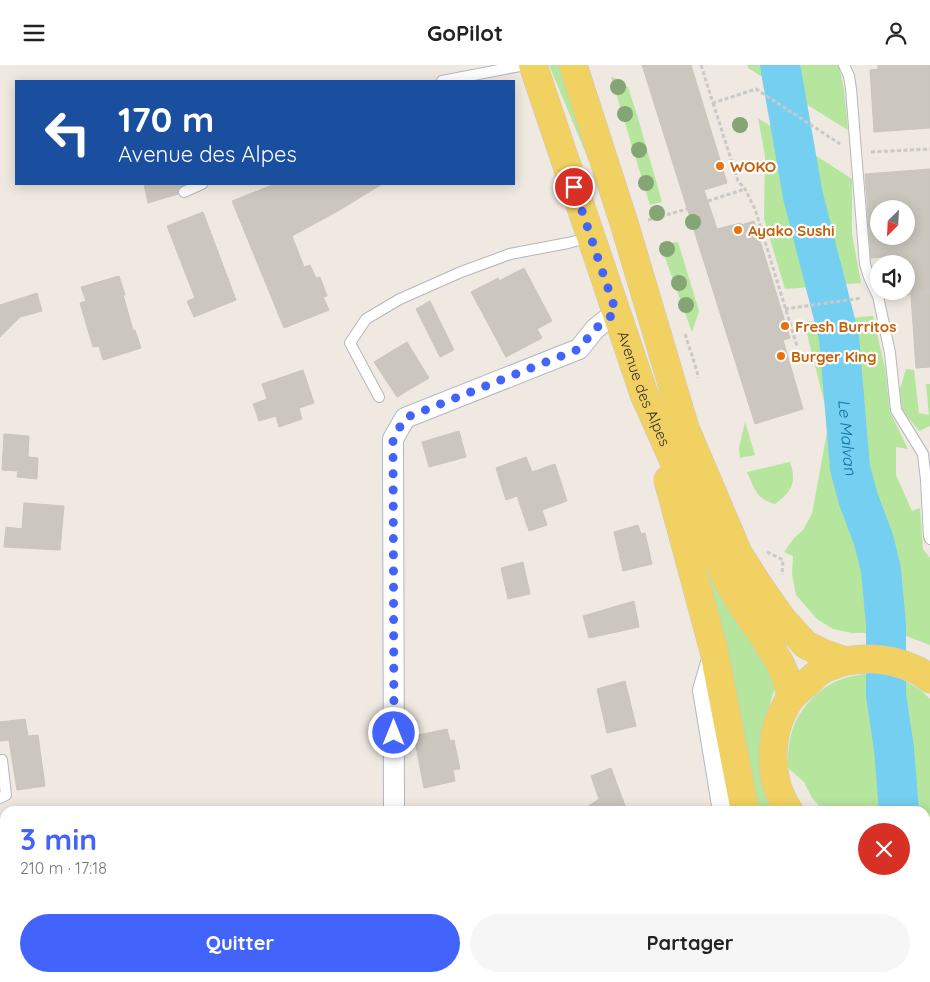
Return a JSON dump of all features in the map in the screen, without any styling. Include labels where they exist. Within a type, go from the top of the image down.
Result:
[{"type":"main road","name":"Avenue des Alpes","points":[[573,65],[625,226],[685,428],[738,553],[784,620],[806,645],[825,655],[845,661]]},
{"type":"main road","name":"Avenue des Alpes","points":[[522,66],[591,237],[644,394],[729,583],[780,663],[791,697]]},
{"type":"main road","points":[[644,394],[714,651],[722,745],[743,806]]},
{"type":"main road","points":[[786,806],[779,792],[775,778],[773,748],[783,713],[791,697],[826,667],[845,661],[873,659],[895,662],[916,669],[930,679]]},
{"type":"street","points":[[394,806],[393,439],[405,418],[579,349],[595,329],[616,312]]},
{"type":"street","points":[[722,745],[723,806]]},
{"type":"lane","points":[[844,65],[851,89],[854,153],[865,264],[870,280]]},
{"type":"lane","points":[[447,80],[522,66]]},
{"type":"lane","points":[[184,192],[200,185]]},
{"type":"lane","points":[[379,397],[350,343],[366,319],[400,299],[461,272],[510,254],[591,237]]},
{"type":"lane","points":[[876,300],[890,353],[896,410],[923,454],[930,539]]},
{"type":"lane","points":[[0,798],[6,795],[2,760]]},
{"type":"path","points":[[701,65],[738,181],[745,189],[755,209],[797,346]]},
{"type":"path","points":[[713,103],[756,89],[854,153],[930,149]]},
{"type":"path","points":[[708,201],[745,189]]},
{"type":"path","points":[[648,220],[688,209]]},
{"type":"path","points":[[915,293],[930,292]]},
{"type":"path","points":[[785,309],[870,298]]},
{"type":"path","points":[[761,550],[783,560]]},
{"type":"green space","points":[[549,65],[562,65],[592,159],[589,161]]},
{"type":"green space","points":[[747,65],[839,65],[844,90],[848,130],[748,68]]},
{"type":"green space","points":[[611,77],[628,87],[662,202],[650,205]]},
{"type":"green space","points":[[758,118],[852,179],[852,234],[861,283],[785,289],[764,219],[765,156]]},
{"type":"green space","points":[[678,242],[699,311],[692,332],[660,244]]},
{"type":"green space","points":[[873,316],[885,368],[890,412],[908,449],[896,447],[896,475],[912,511],[920,508],[923,549],[930,558],[930,645],[898,633],[852,633],[833,629],[817,619],[796,595],[792,574],[793,556],[784,552],[794,538],[803,530],[812,514],[829,421],[804,322]]},
{"type":"green space","points":[[906,369],[914,370],[919,413],[929,415],[926,384],[930,384],[930,426],[919,431],[902,410],[900,389]]},
{"type":"green space","points":[[745,422],[755,455],[740,458],[739,448]]},
{"type":"green space","points":[[790,462],[793,481],[786,495],[775,504],[759,496],[747,472]]},
{"type":"green space","points":[[712,571],[776,683],[759,742],[759,769],[767,801],[770,806],[756,806],[706,578]]},
{"type":"green space","points":[[864,674],[890,676],[909,683],[930,699],[930,806],[819,806],[812,798],[804,782],[787,767],[789,742],[802,710],[809,701],[826,687],[847,677]]},
{"type":"building","points":[[642,65],[691,65],[727,183],[704,190],[717,229],[754,221],[790,338],[783,340],[803,409],[755,424]]},
{"type":"building","points":[[878,65],[930,65],[930,128],[874,132],[870,70],[878,69]]},
{"type":"building","points":[[930,169],[930,367],[916,368],[911,300],[915,300],[915,255],[871,255],[870,245],[915,245],[915,200],[870,200],[870,244],[865,174]]},
{"type":"building","points":[[144,185],[184,185],[179,188],[178,194],[148,203]]},
{"type":"building","points":[[272,185],[380,185],[292,236],[304,267],[310,265],[316,278],[320,277],[327,296],[323,297],[329,310],[284,328],[232,201]]},
{"type":"building","points":[[203,212],[236,300],[194,317],[187,301],[195,298],[167,226]]},
{"type":"building","points":[[524,268],[552,321],[537,329],[542,338],[506,357],[471,292],[498,278],[499,281]]},
{"type":"building","points":[[119,276],[133,330],[135,330],[141,348],[103,360],[99,346],[93,347],[80,303],[86,301],[81,287]]},
{"type":"building","points":[[37,293],[42,311],[20,317],[0,337],[0,305]]},
{"type":"building","points":[[430,301],[454,350],[440,357],[416,309]]},
{"type":"building","points":[[407,342],[429,378],[397,397],[374,362]]},
{"type":"building","points":[[303,370],[314,403],[299,408],[302,419],[279,427],[276,416],[259,421],[253,404],[267,399],[262,384]]},
{"type":"building","points":[[459,431],[466,457],[429,467],[422,442]]},
{"type":"building","points":[[4,434],[29,436],[28,457],[38,458],[37,479],[17,477],[18,471],[2,470]]},
{"type":"building","points":[[526,457],[532,472],[555,464],[567,501],[542,510],[547,525],[529,531],[517,496],[506,500],[496,468]]},
{"type":"building","points":[[24,503],[64,506],[60,550],[4,547],[6,527],[22,529]]},
{"type":"building","points":[[638,525],[641,534],[645,533],[652,564],[623,571],[614,532]]},
{"type":"building","points":[[523,562],[530,594],[508,599],[501,568]]},
{"type":"building","points":[[634,601],[639,627],[589,638],[583,616]]},
{"type":"building","points":[[625,681],[636,726],[607,733],[597,689]]},
{"type":"building","points":[[25,719],[28,736],[38,735],[45,786],[17,790],[9,740],[0,741],[0,722]]},
{"type":"building","points":[[447,729],[450,741],[454,740],[460,769],[453,770],[455,781],[424,788],[414,736]]},
{"type":"building","points":[[611,768],[625,806],[588,806],[599,799],[591,776]]},
{"type":"waterway","name":"Le Malvan","points":[[780,65],[803,196],[839,337],[850,468],[858,498],[874,541],[881,570],[886,625],[886,695],[894,749],[899,806]]},
{"type":"place","name":"WOKO","points":[[720,166]]},
{"type":"place","name":"Ayako Sushi","points":[[738,230]]},
{"type":"place","name":"Fresh Burritos","points":[[785,326]]},
{"type":"place","name":"Burger King","points":[[781,356]]},
{"type":"route","points":[[394,733],[393,439],[405,418],[579,349],[595,329],[616,312],[574,187]]}]
